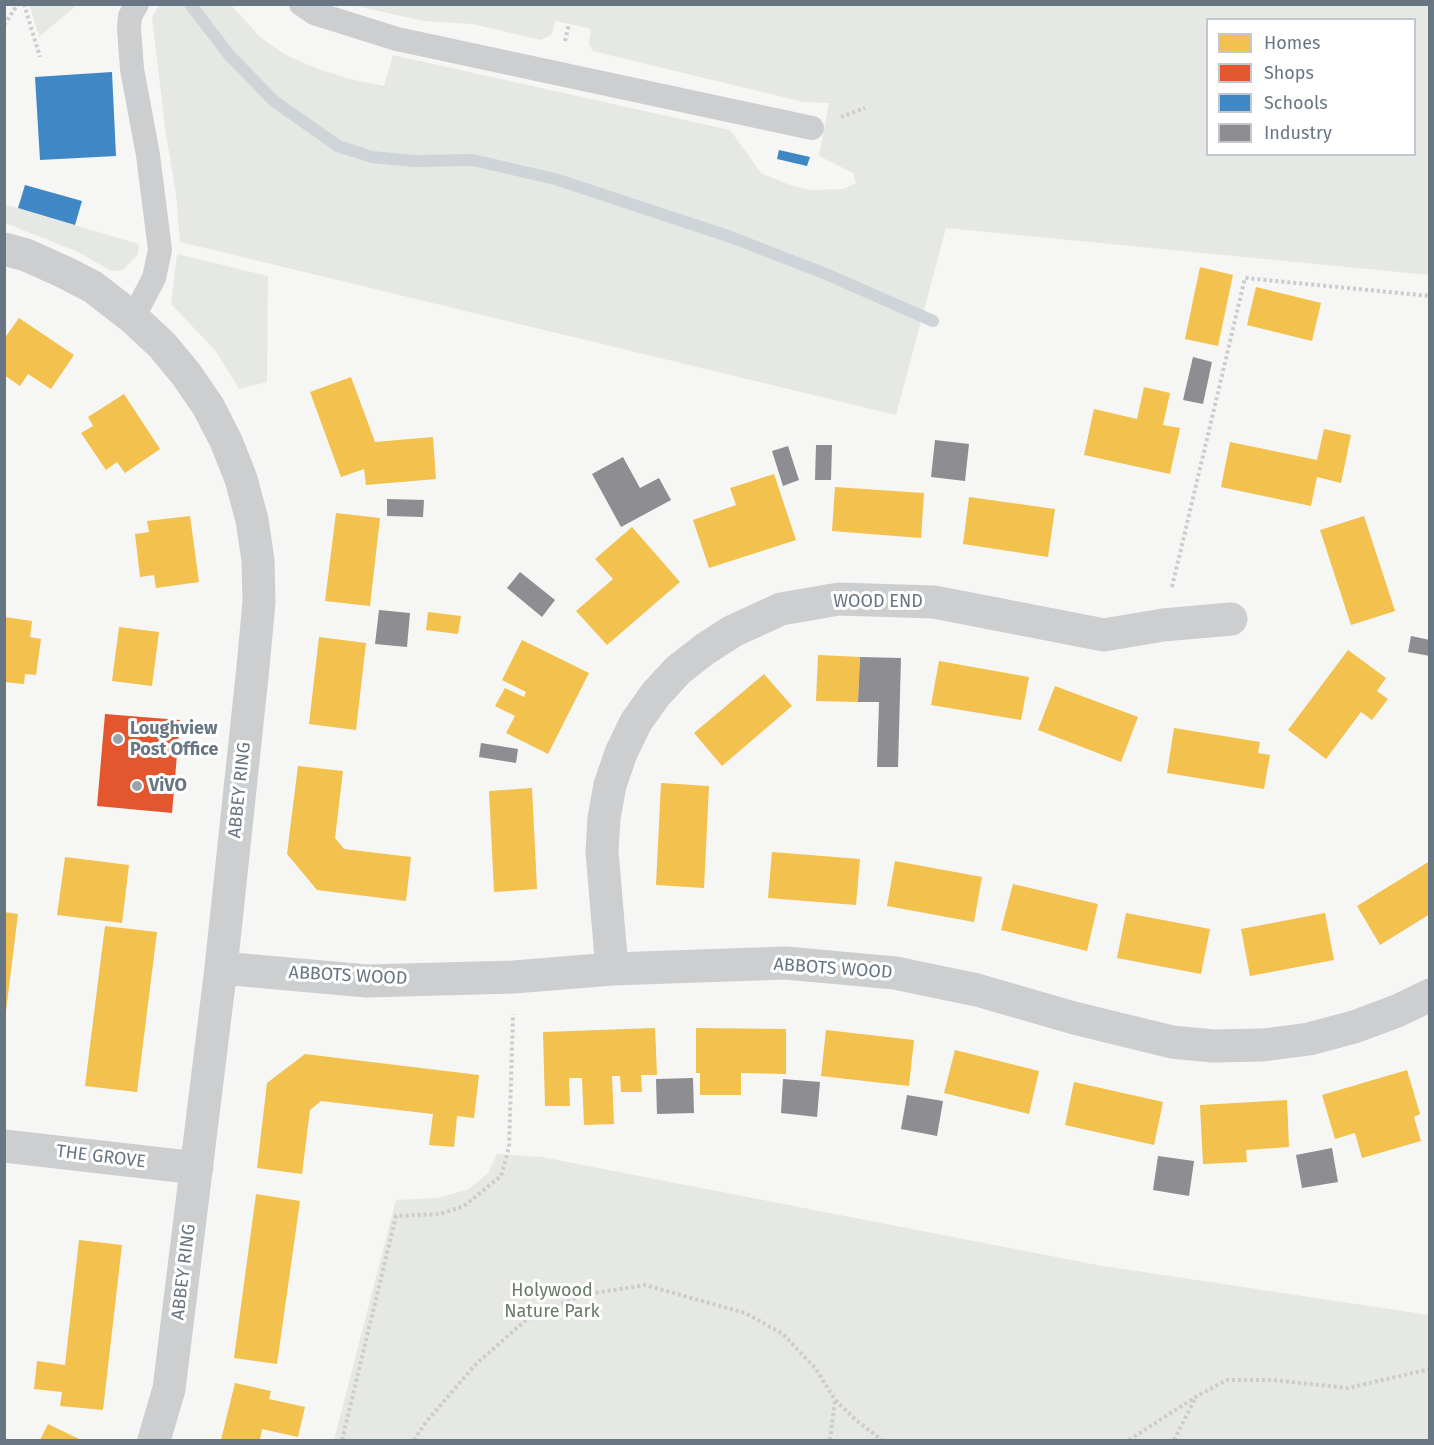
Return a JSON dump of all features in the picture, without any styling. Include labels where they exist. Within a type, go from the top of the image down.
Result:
[{"type":"street","name":"ABBEY RING","points":[[4,249],[26,255],[93,287],[133,318],[162,345],[186,374],[208,406],[242,479],[252,519],[258,561],[259,602],[255,645],[197,1168],[169,1389],[154,1440]]},
{"type":"street","name":"WOOD END","points":[[612,969],[603,852],[604,818],[610,785],[621,753],[636,722],[678,670],[705,649],[734,631],[781,609],[839,599],[934,602],[1104,635],[1163,625],[1231,619]]},
{"type":"street","name":"ABBOTS WOOD","points":[[220,968],[367,981],[514,977],[612,969],[786,963],[895,974],[977,990],[1074,1018],[1172,1042],[1213,1046],[1263,1045],[1309,1038],[1354,1027],[1397,1011],[1430,995]]},
{"type":"street","name":"THE GROVE","points":[[4,1146],[197,1168]]},
{"type":"lane","points":[[133,318],[153,278],[160,250],[148,155],[132,69],[130,16],[137,4]]},
{"type":"lane","points":[[301,4],[314,13],[397,39],[812,128]]},
{"type":"path","points":[[4,25],[18,4]]},
{"type":"path","points":[[24,4],[40,57]]},
{"type":"path","points":[[1163,625],[1245,278],[1430,296]]},
{"type":"path","points":[[342,1440],[396,1216],[440,1214],[464,1206],[501,1176],[509,1147],[514,977]]},
{"type":"path","points":[[414,1440],[426,1422],[475,1365],[525,1321],[582,1294],[645,1286],[745,1313],[783,1334],[816,1369],[835,1400],[882,1440]]},
{"type":"path","points":[[1129,1440],[1197,1396],[1227,1380],[1272,1380],[1348,1388],[1430,1369]]},
{"type":"path","points":[[1174,1440],[1197,1396]]},
{"type":"path","points":[[830,1440],[835,1400]]},
{"type":"green space","points":[[29,4],[77,4],[77,5],[39,37]]},
{"type":"green space","points":[[160,4],[231,5],[260,37],[286,55],[318,69],[354,80],[384,86],[393,55],[730,130],[761,173],[809,190],[843,189],[856,183],[853,173],[819,156],[829,103],[803,102],[593,51],[589,44],[591,29],[556,21],[551,35],[541,40],[472,24],[423,21],[353,5],[1429,5],[1429,275],[946,228],[896,415],[180,242],[176,194],[165,128],[152,17]]},
{"type":"green space","points":[[7,205],[139,244],[138,254],[123,270],[112,271],[76,251],[5,223]]},
{"type":"green space","points":[[177,254],[268,276],[267,382],[239,389],[215,350],[171,304]]},
{"type":"green space","name":"Holywood Nature Park","points":[[497,1154],[542,1157],[1097,1265],[1429,1315],[1429,1440],[334,1440],[396,1200],[438,1198],[469,1189],[488,1173]]},
{"type":"building: Homes","points":[[1200,267],[1233,275],[1218,346],[1185,339]]},
{"type":"building: Homes","points":[[1256,287],[1321,303],[1312,341],[1247,325]]},
{"type":"building: Homes","points":[[19,318],[74,355],[51,389],[28,374],[20,386],[4,375],[4,339]]},
{"type":"building: Homes","points":[[351,377],[375,442],[433,437],[436,479],[366,485],[364,469],[341,477],[310,392]]},
{"type":"building: Homes","points":[[1144,387],[1170,393],[1163,425],[1180,428],[1170,474],[1084,455],[1094,409],[1137,419]]},
{"type":"building: Homes","points":[[124,394],[160,449],[125,473],[117,462],[106,470],[81,433],[93,426],[88,417]]},
{"type":"building: Homes","points":[[1324,429],[1351,435],[1341,483],[1317,477],[1311,506],[1221,487],[1230,442],[1317,460]]},
{"type":"building: Homes","points":[[774,474],[796,540],[709,568],[693,520],[736,505],[730,488]]},
{"type":"building: Homes","points":[[835,487],[924,493],[921,538],[832,531]]},
{"type":"building: Homes","points":[[969,497],[1055,509],[1048,557],[963,544]]},
{"type":"building: Homes","points":[[336,513],[380,518],[370,606],[325,601]]},
{"type":"building: Homes","points":[[190,516],[199,582],[156,588],[154,575],[140,577],[135,534],[149,532],[147,521]]},
{"type":"building: Homes","points":[[1364,516],[1395,611],[1351,625],[1320,530]]},
{"type":"building: Homes","points":[[632,527],[680,582],[607,645],[576,611],[613,579],[595,559]]},
{"type":"building: Homes","points":[[428,612],[461,616],[458,634],[426,630]]},
{"type":"building: Homes","points":[[4,617],[32,621],[30,637],[41,639],[36,675],[25,674],[24,684],[4,682]]},
{"type":"building: Homes","points":[[119,627],[159,632],[152,686],[112,681]]},
{"type":"building: Homes","points":[[319,637],[366,643],[356,730],[309,724]]},
{"type":"building: Homes","points":[[522,640],[589,673],[548,754],[506,733],[515,716],[495,706],[505,688],[524,697],[526,692],[502,680]]},
{"type":"building: Homes","points":[[1348,650],[1386,678],[1377,691],[1388,699],[1372,720],[1361,712],[1326,759],[1288,730]]},
{"type":"building: Homes","points":[[818,655],[860,657],[858,702],[816,701]]},
{"type":"building: Homes","points":[[939,661],[1029,677],[1021,720],[931,705]]},
{"type":"building: Homes","points":[[764,674],[792,706],[722,766],[694,733]]},
{"type":"building: Homes","points":[[1055,686],[1138,717],[1121,762],[1038,730]]},
{"type":"building: Homes","points":[[1174,728],[1260,742],[1258,753],[1270,755],[1264,789],[1167,773]]},
{"type":"building: Homes","points":[[298,766],[343,771],[335,838],[344,849],[411,857],[406,901],[317,890],[287,854]]},
{"type":"building: Homes","points":[[661,783],[709,786],[704,888],[656,885]]},
{"type":"building: Homes","points":[[532,788],[537,889],[494,892],[489,791]]},
{"type":"building: Homes","points":[[772,852],[860,859],[856,905],[768,898]]},
{"type":"building: Homes","points":[[65,857],[129,865],[122,923],[57,915]]},
{"type":"building: Homes","points":[[895,861],[982,877],[974,922],[887,906]]},
{"type":"building: Homes","points":[[1430,861],[1430,914],[1380,945],[1357,906]]},
{"type":"building: Homes","points":[[1013,884],[1098,904],[1087,951],[1001,930]]},
{"type":"building: Homes","points":[[4,912],[18,914],[6,1011],[4,1011]]},
{"type":"building: Homes","points":[[1126,913],[1210,929],[1201,974],[1117,958]]},
{"type":"building: Homes","points":[[1325,913],[1334,960],[1250,976],[1241,929]]},
{"type":"building: Homes","points":[[105,926],[157,932],[137,1092],[85,1086]]},
{"type":"building: Homes","points":[[655,1028],[657,1075],[641,1075],[642,1092],[621,1092],[620,1076],[612,1076],[614,1124],[584,1125],[582,1078],[569,1078],[570,1106],[545,1106],[543,1032]]},
{"type":"building: Homes","points":[[696,1028],[786,1029],[786,1074],[741,1073],[741,1095],[700,1095],[700,1073],[696,1073]]},
{"type":"building: Homes","points":[[826,1030],[914,1040],[909,1086],[821,1076]]},
{"type":"building: Homes","points":[[955,1050],[1039,1071],[1029,1114],[944,1093]]},
{"type":"building: Homes","points":[[305,1054],[479,1075],[474,1118],[457,1116],[454,1147],[429,1145],[433,1114],[321,1101],[310,1110],[302,1174],[257,1168],[267,1083]]},
{"type":"building: Homes","points":[[1407,1070],[1420,1114],[1414,1117],[1421,1141],[1362,1158],[1355,1133],[1335,1139],[1322,1095]]},
{"type":"building: Homes","points":[[1074,1082],[1163,1102],[1154,1145],[1065,1125]]},
{"type":"building: Homes","points":[[1287,1100],[1289,1147],[1246,1150],[1247,1162],[1203,1164],[1200,1105]]},
{"type":"building: Homes","points":[[256,1194],[300,1201],[277,1364],[234,1358]]},
{"type":"building: Homes","points":[[79,1240],[122,1245],[103,1410],[60,1406],[62,1392],[34,1389],[37,1361],[65,1365]]},
{"type":"building: Homes","points":[[235,1383],[271,1391],[269,1399],[305,1407],[298,1437],[262,1429],[260,1440],[221,1440]]},
{"type":"building: Homes","points":[[48,1424],[81,1440],[40,1440]]},
{"type":"building: Shops","points":[[105,714],[180,720],[172,813],[97,806]]},
{"type":"building: Schools","points":[[112,72],[116,156],[40,160],[35,77]]},
{"type":"building: Schools","points":[[779,150],[810,157],[807,166],[777,159]]},
{"type":"building: Schools","points":[[25,185],[82,201],[75,225],[18,208]]},
{"type":"building: Industry","points":[[1193,357],[1212,362],[1203,404],[1183,400]]},
{"type":"building: Industry","points":[[935,440],[969,444],[965,481],[931,477]]},
{"type":"building: Industry","points":[[816,445],[832,445],[831,480],[815,480]]},
{"type":"building: Industry","points":[[788,446],[799,480],[783,486],[772,451]]},
{"type":"building: Industry","points":[[623,457],[640,488],[659,478],[671,500],[621,527],[592,474]]},
{"type":"building: Industry","points":[[387,499],[424,500],[423,517],[387,516]]},
{"type":"building: Industry","points":[[520,572],[555,600],[542,617],[507,588]]},
{"type":"building: Industry","points":[[379,610],[410,613],[407,647],[375,644]]},
{"type":"building: Industry","points":[[1411,636],[1430,640],[1430,656],[1408,652]]},
{"type":"building: Industry","points":[[860,657],[901,658],[898,767],[877,767],[879,702],[858,702]]},
{"type":"building: Industry","points":[[481,743],[518,749],[516,763],[479,757]]},
{"type":"building: Industry","points":[[693,1078],[694,1113],[657,1114],[656,1079]]},
{"type":"building: Industry","points":[[783,1079],[820,1082],[817,1117],[781,1113]]},
{"type":"building: Industry","points":[[907,1095],[943,1101],[937,1136],[901,1129]]},
{"type":"building: Industry","points":[[1332,1148],[1338,1182],[1302,1188],[1296,1155]]},
{"type":"building: Industry","points":[[1158,1156],[1194,1161],[1189,1196],[1153,1190]]},
{"type":"waterway","points":[[190,4],[230,56],[274,101],[338,146],[372,157],[415,161],[473,160],[555,179],[728,236],[826,274],[933,321]]},
{"type":"place","name":"Loughview Post Office","points":[[118,739]]},
{"type":"place","name":"ViVO","points":[[137,786]]}]
